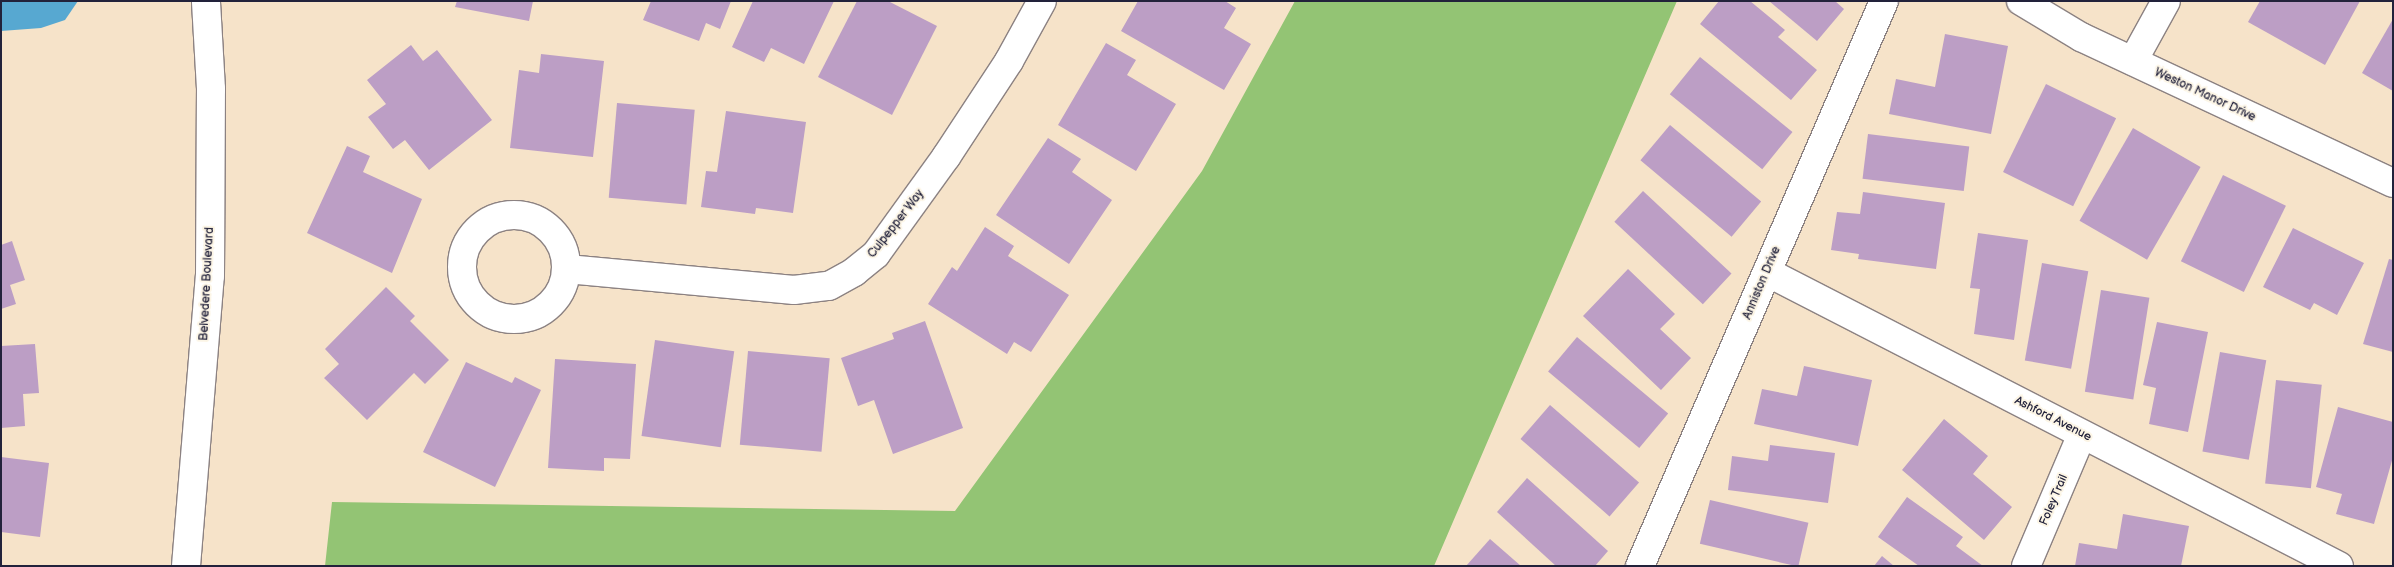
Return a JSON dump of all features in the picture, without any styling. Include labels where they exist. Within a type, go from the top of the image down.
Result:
[{"type":"street","name":"Belvedere Boulevard","points":[[186,566],[210,276],[211,89],[206,1]]},
{"type":"street","name":"Anniston Drive","points":[[1640,566],[1884,1]]},
{"type":"street","name":"Weston Manor Drive","points":[[2021,1],[2081,37],[2393,183]]},
{"type":"street","points":[[2133,61],[2166,1]]},
{"type":"street","name":"Culpepper Way","points":[[566,269],[794,290],[829,286],[854,272],[876,254],[946,157],[1009,61],[1038,3]]},
{"type":"street","name":"Ashford Avenue","points":[[1767,272],[2339,566]]},
{"type":"street","name":"Foley Trail","points":[[2026,566],[2082,434]]},
{"type":"green space","points":[[1295,1],[1677,1],[1434,566],[325,566],[332,502],[955,511],[1202,171]]},
{"type":"water","points":[[1,1],[78,1],[65,20],[41,28],[1,31]]},
{"type":"building","points":[[457,1],[533,1],[529,21],[455,7]]},
{"type":"building","points":[[651,1],[731,1],[720,29],[706,23],[699,41],[643,20]]},
{"type":"building","points":[[753,1],[834,1],[804,64],[771,48],[764,62],[732,47]]},
{"type":"building","points":[[857,1],[888,1],[937,26],[892,115],[818,77]]},
{"type":"building","points":[[1138,1],[1225,1],[1236,8],[1224,28],[1251,44],[1224,90],[1121,31]]},
{"type":"building","points":[[1719,1],[1750,1],[1785,30],[1778,37],[1817,70],[1791,100],[1700,24]]},
{"type":"building","points":[[1769,1],[1835,1],[1844,9],[1817,41]]},
{"type":"building","points":[[2260,1],[2360,1],[2325,65],[2248,22]]},
{"type":"building","points":[[2393,19],[2393,91],[2362,73]]},
{"type":"building","points":[[1945,34],[2008,46],[1991,134],[1889,114],[1896,79],[1935,87]]},
{"type":"building","points":[[1106,43],[1136,60],[1127,75],[1176,104],[1136,171],[1058,125]]},
{"type":"building","points":[[411,45],[423,61],[437,50],[492,120],[429,170],[405,140],[393,149],[368,117],[386,104],[367,80]]},
{"type":"building","points":[[541,54],[604,61],[593,157],[510,148],[519,70],[539,73]]},
{"type":"building","points":[[1700,57],[1792,132],[1762,169],[1670,94]]},
{"type":"building","points":[[2046,84],[2116,118],[2073,206],[2003,172]]},
{"type":"building","points":[[617,103],[695,110],[686,204],[609,198]]},
{"type":"building","points":[[726,111],[806,122],[793,213],[756,208],[755,214],[701,207],[706,171],[717,172]]},
{"type":"building","points":[[1670,125],[1761,201],[1732,237],[1640,160]]},
{"type":"building","points":[[2133,128],[2201,167],[2147,260],[2080,221]]},
{"type":"building","points":[[1868,134],[1969,146],[1964,191],[1863,179]]},
{"type":"building","points":[[1048,138],[1081,159],[1072,172],[1112,200],[1069,264],[996,215]]},
{"type":"building","points":[[347,146],[370,156],[363,172],[422,199],[392,273],[307,233]]},
{"type":"building","points":[[2223,175],[2286,206],[2244,292],[2181,261]]},
{"type":"building","points":[[1643,191],[1731,274],[1703,304],[1614,222]]},
{"type":"building","points":[[1863,192],[1945,203],[1936,269],[1858,259],[1859,254],[1831,250],[1837,212],[1860,214]]},
{"type":"building","points":[[985,227],[1014,246],[1008,256],[1069,295],[1031,352],[1014,342],[1007,354],[928,304],[952,267],[957,271]]},
{"type":"building","points":[[2293,228],[2364,263],[2337,315],[2314,303],[2310,310],[2263,287]]},
{"type":"building","points":[[1978,233],[2028,240],[2014,340],[1974,334],[1980,289],[1970,288]]},
{"type":"building","points":[[12,241],[25,280],[10,285],[16,304],[1,309],[1,245]]},
{"type":"building","points":[[2389,259],[2393,260],[2393,352],[2363,344]]},
{"type":"building","points":[[2042,263],[2088,271],[2071,369],[2025,360]]},
{"type":"building","points":[[1628,269],[1675,314],[1660,329],[1691,358],[1661,390],[1583,316]]},
{"type":"building","points":[[386,287],[415,316],[410,321],[449,360],[425,384],[414,373],[367,420],[324,378],[339,364],[325,349]]},
{"type":"building","points":[[2101,290],[2149,298],[2133,399],[2085,392]]},
{"type":"building","points":[[925,321],[963,428],[893,454],[874,400],[858,406],[841,358],[894,339],[892,333]]},
{"type":"building","points":[[2157,322],[2208,332],[2188,432],[2149,424],[2156,388],[2143,385]]},
{"type":"building","points":[[1577,337],[1668,413],[1639,448],[1548,371]]},
{"type":"building","points":[[655,340],[734,351],[721,447],[642,436]]},
{"type":"building","points":[[35,344],[39,393],[23,394],[25,426],[1,428],[1,346]]},
{"type":"building","points":[[748,351],[830,358],[821,452],[740,445]]},
{"type":"building","points":[[2220,352],[2266,360],[2249,460],[2202,451]]},
{"type":"building","points":[[555,359],[636,364],[630,459],[604,458],[604,471],[548,468]]},
{"type":"building","points":[[466,362],[512,383],[515,377],[541,390],[495,487],[423,452]]},
{"type":"building","points":[[1804,366],[1872,380],[1858,446],[1754,424],[1762,389],[1797,396]]},
{"type":"building","points":[[2276,380],[2322,385],[2311,488],[2265,483]]},
{"type":"building","points":[[1550,405],[1639,482],[1610,516],[1520,439]]},
{"type":"building","points":[[2338,407],[2393,422],[2393,457],[2374,524],[2336,514],[2342,494],[2316,487]]},
{"type":"building","points":[[1944,419],[1988,456],[1973,474],[2012,507],[1984,540],[1902,470]]},
{"type":"building","points":[[1770,445],[1835,453],[1828,503],[1728,490],[1732,456],[1768,461]]},
{"type":"building","points":[[1,457],[49,463],[40,537],[1,532]]},
{"type":"building","points":[[1527,478],[1608,551],[1595,566],[1556,566],[1497,512]]},
{"type":"building","points":[[1907,497],[1963,537],[1956,546],[1983,566],[1919,566],[1878,537]]},
{"type":"building","points":[[1710,500],[1808,523],[1798,566],[1700,544]]},
{"type":"building","points":[[2123,514],[2189,526],[2181,566],[2075,566],[2079,543],[2117,549]]},
{"type":"building","points":[[1490,539],[1521,566],[1466,566]]},
{"type":"building","points":[[1882,556],[1894,566],[1874,566]]}]
